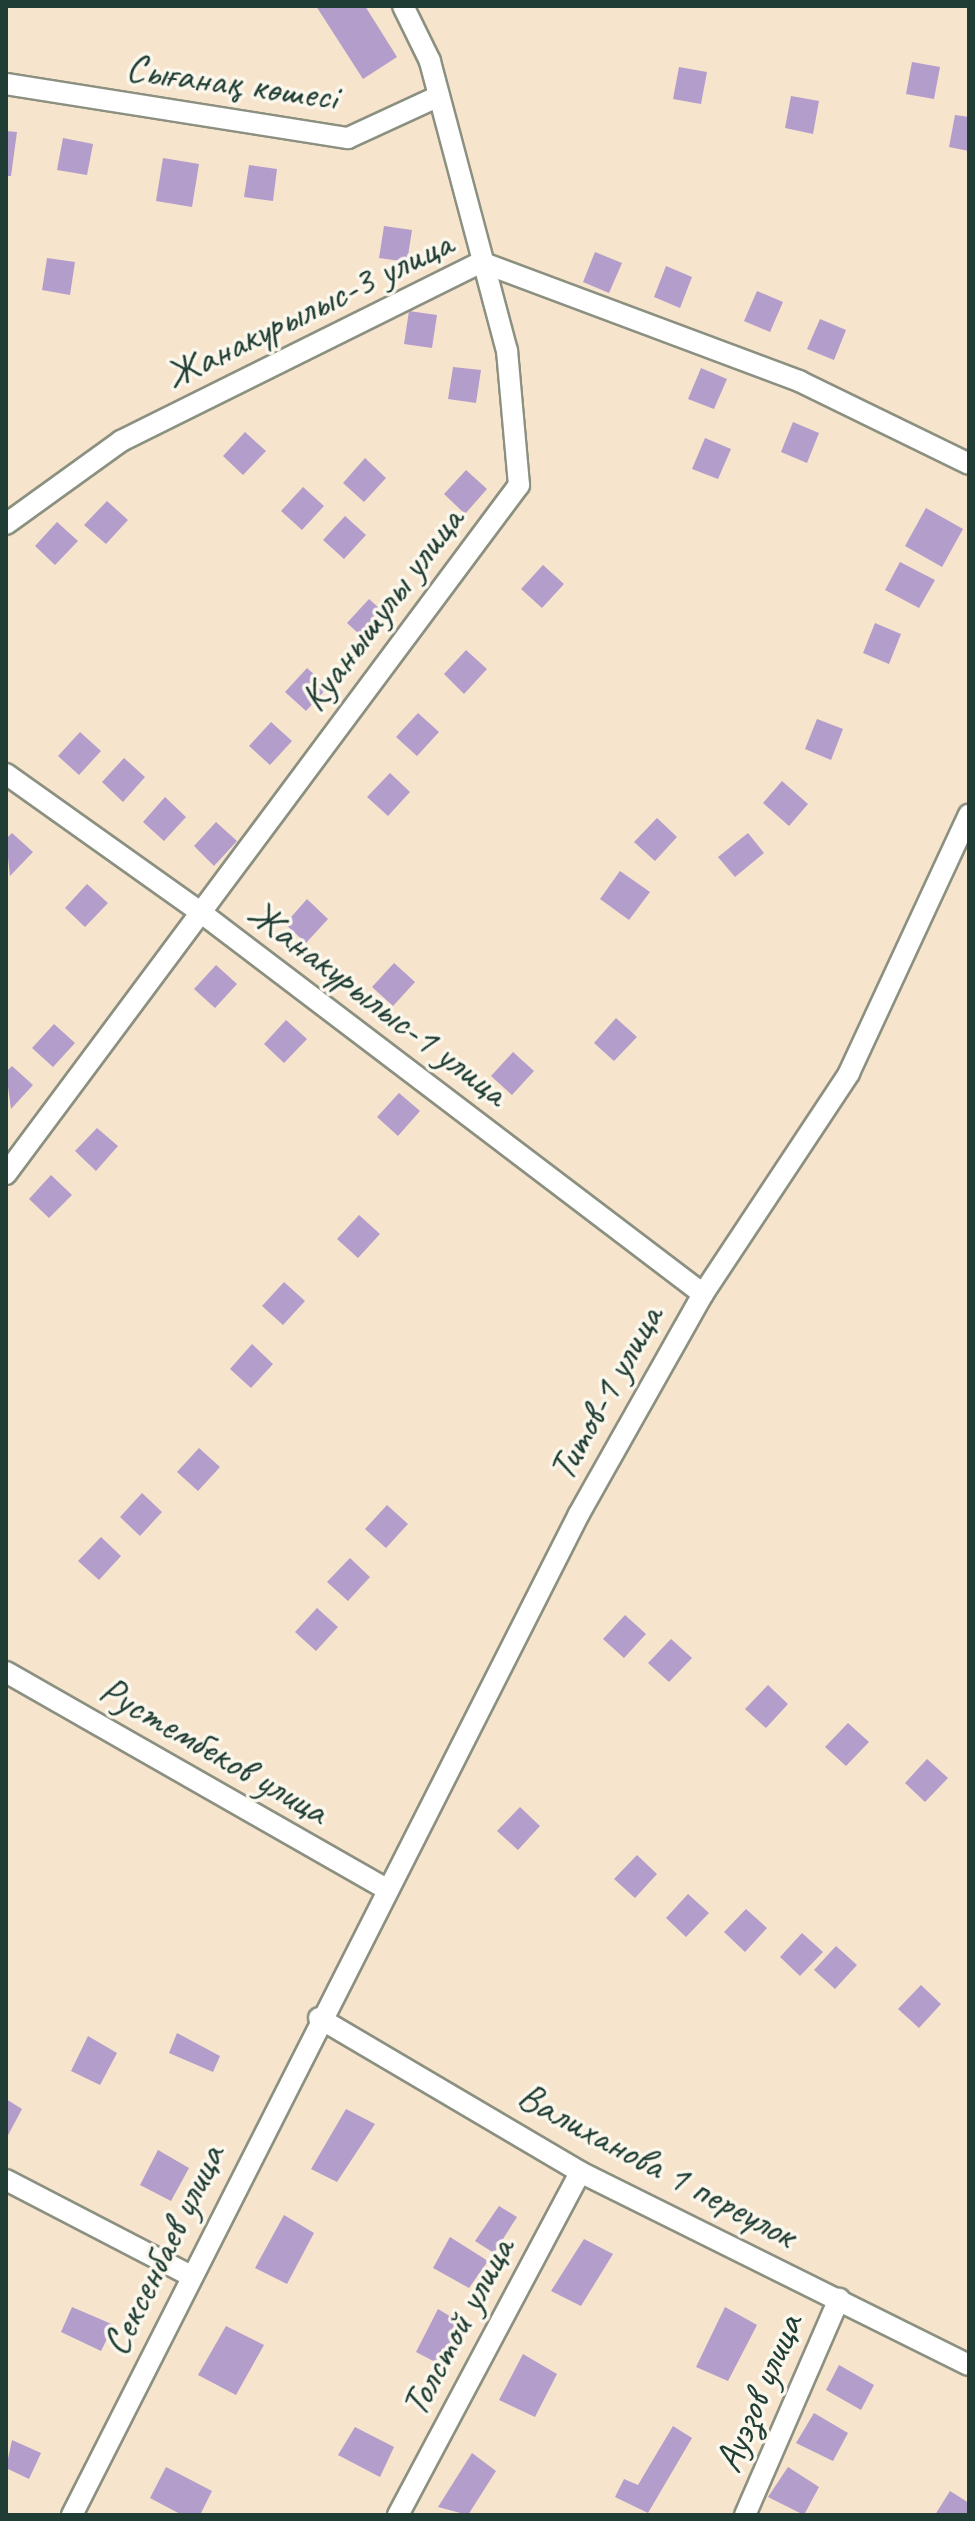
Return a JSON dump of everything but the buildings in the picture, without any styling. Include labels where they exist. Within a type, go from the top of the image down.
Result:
[{"type":"street","name":"Куанышулы улица","points":[[6,1174],[519,485],[507,351],[439,96],[403,6]]},
{"type":"street","name":"Сығанақ көшесі","points":[[6,84],[348,138],[439,96]]},
{"type":"street","name":"Жанакурылыс-3 улица","points":[[6,524],[121,441],[481,262],[799,381],[969,464]]},
{"type":"street","name":"Жанакурылыс-1 улица","points":[[6,774],[199,911],[703,1294]]},
{"type":"street","name":"Титов-1 улица","points":[[319,2018],[579,1514],[703,1294],[849,1073],[969,814]]},
{"type":"street","name":"Рустембеков улица","points":[[6,1672],[386,1889]]},
{"type":"street","name":"Валиханова 1 переулок","points":[[319,2018],[580,2172],[969,2365]]},
{"type":"street","name":"Сексенбаев улица","points":[[72,2515],[319,2018]]},
{"type":"street","name":"Толстой улица","points":[[398,2515],[580,2172]]},
{"type":"street","points":[[6,2180],[191,2276]]},
{"type":"street","name":"Ауэзов улица","points":[[745,2515],[839,2299]]}]
